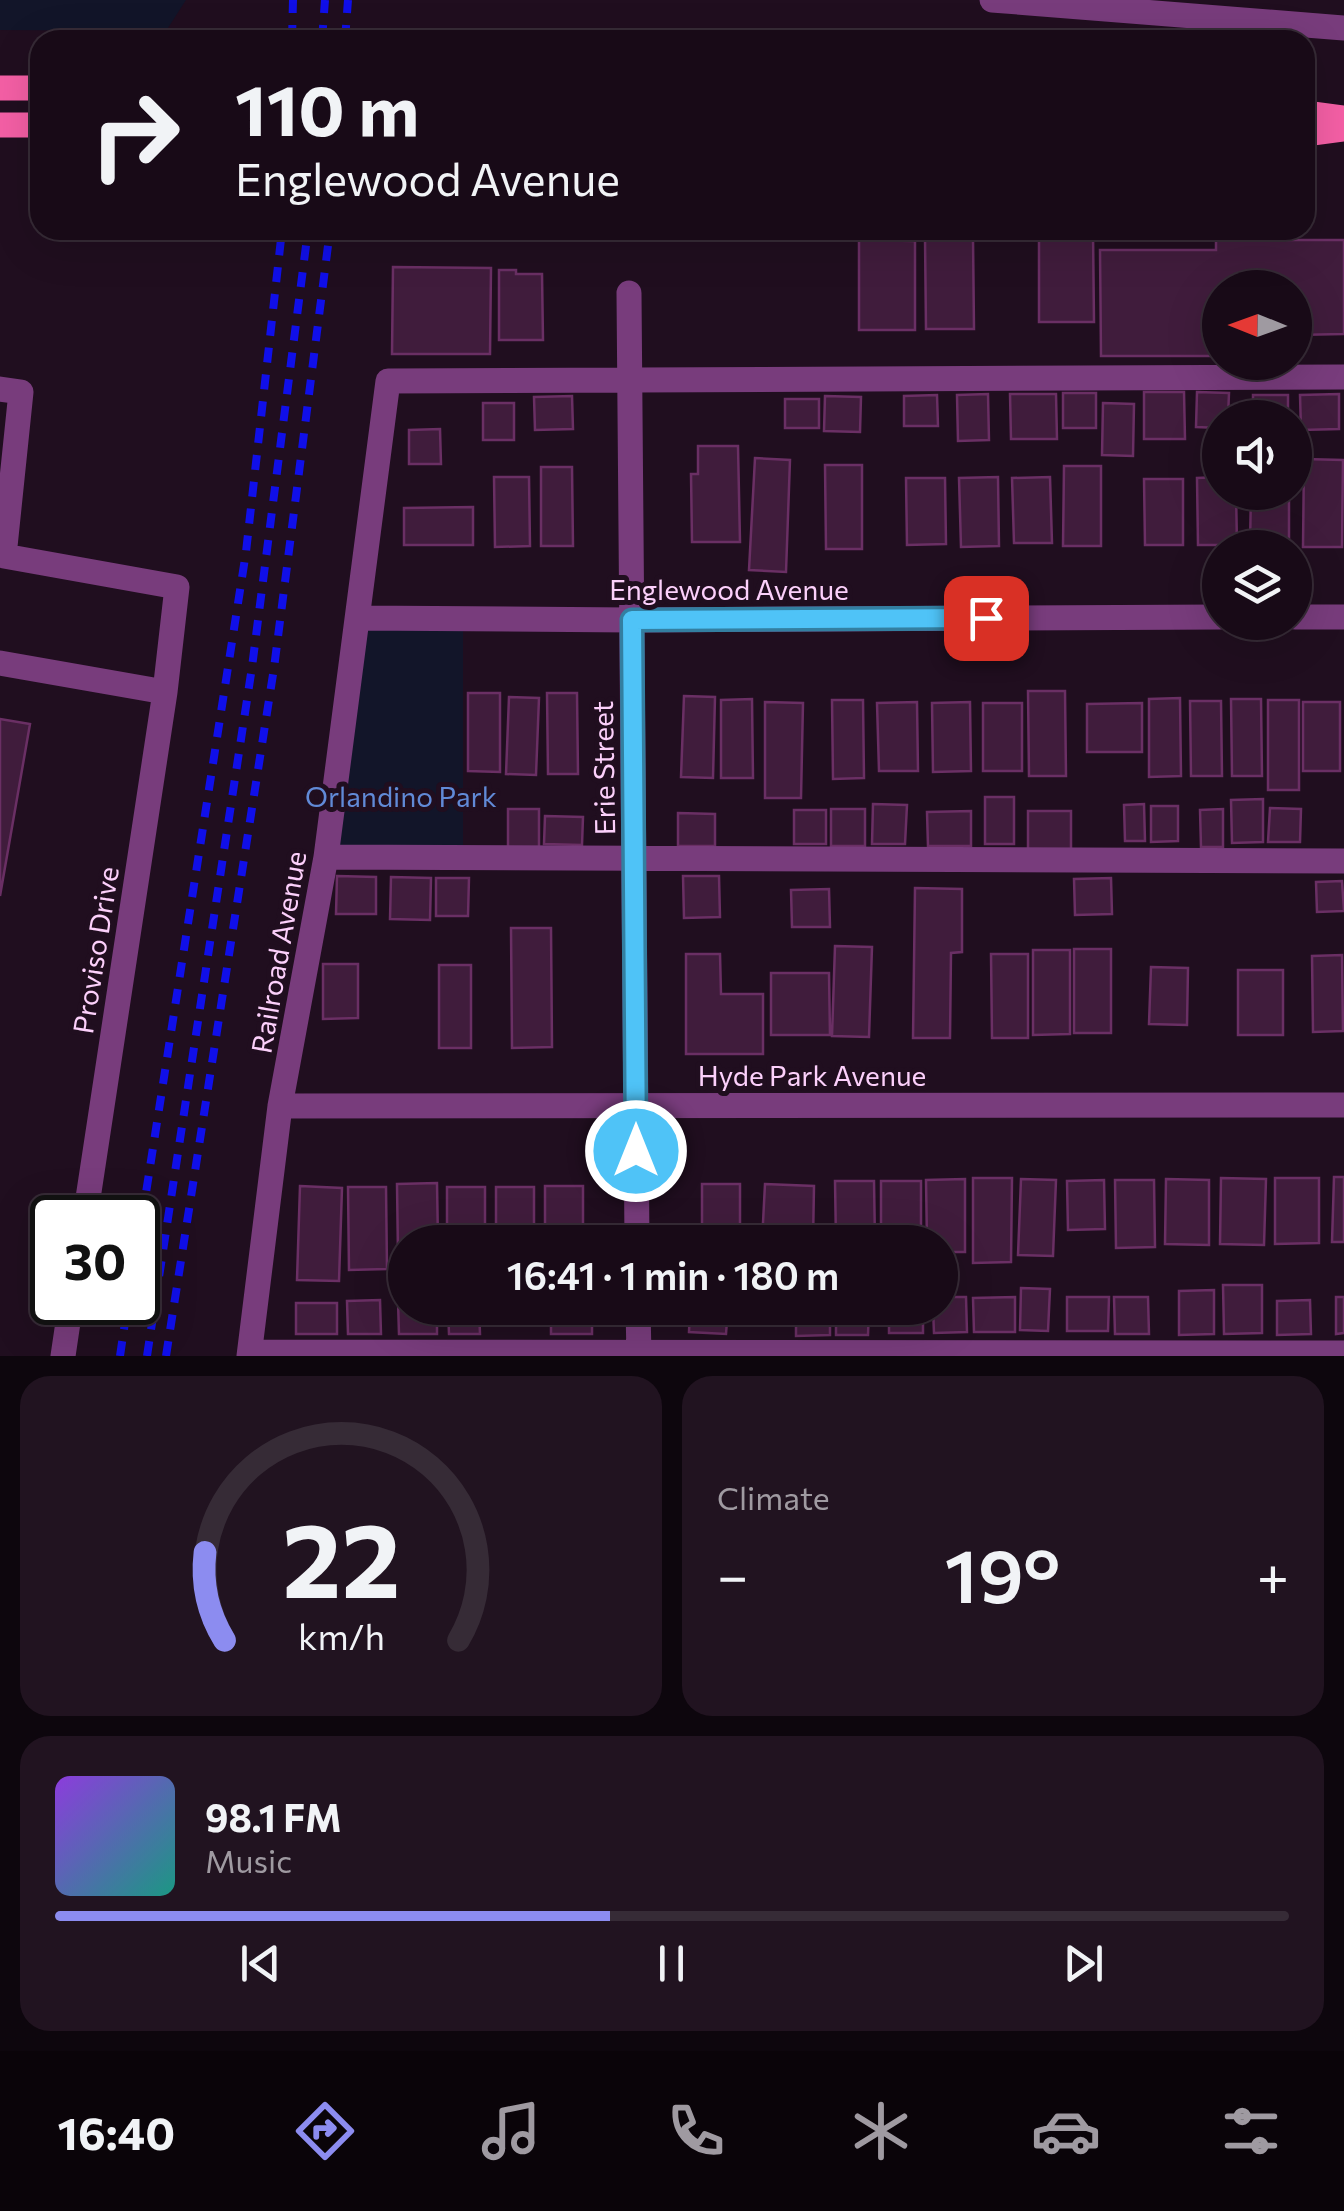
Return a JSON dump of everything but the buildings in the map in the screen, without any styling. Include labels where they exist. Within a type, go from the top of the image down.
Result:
[{"type":"main road","points":[[0,88],[30,88]]},
{"type":"main road","points":[[1315,114],[1344,118]]},
{"type":"main road","points":[[0,125],[30,124]]},
{"type":"main road","points":[[1315,133],[1344,130]]},
{"type":"street","points":[[992,0],[1344,28]]},
{"type":"street","name":"Erie Street","points":[[629,293],[637,1225]]},
{"type":"street","points":[[630,380],[1344,377]]},
{"type":"street","name":"Railroad Avenue","points":[[250,1354],[280,1106],[326,857],[388,381],[630,380]]},
{"type":"street","points":[[0,390],[20,392],[2,557]]},
{"type":"street","name":"Proviso Drive","points":[[2,557],[177,587],[165,692],[88,1195]]},
{"type":"street","name":"Englewood Avenue","points":[[358,618],[1202,617]]},
{"type":"street","points":[[1312,617],[1344,617]]},
{"type":"street","points":[[0,663],[165,692]]},
{"type":"street","points":[[326,857],[1344,861]]},
{"type":"street","name":"Hyde Park Avenue","points":[[280,1106],[1344,1105]]},
{"type":"street","points":[[63,1356],[68,1325]]},
{"type":"street","points":[[638,1325],[638,1354]]},
{"type":"street","points":[[250,1354],[1344,1353]]},
{"type":"green space","points":[[0,0],[186,0],[167,30],[0,30]]},
{"type":"green space","name":"Orlandino Park","points":[[363,612],[463,613],[463,862],[331,862]]},
{"type":"railway","points":[[292,30],[293,0]]},
{"type":"railway","points":[[323,30],[325,0]]},
{"type":"railway","points":[[346,30],[348,0]]},
{"type":"railway","points":[[146,1195],[246,552],[281,240]]},
{"type":"railway","points":[[147,1356],[252,667],[307,240]]},
{"type":"railway","points":[[166,1356],[274,668],[329,240]]},
{"type":"railway","points":[[120,1356],[125,1325]]},
{"type":"route","points":[[636,1151],[632,620],[986,618]]}]
